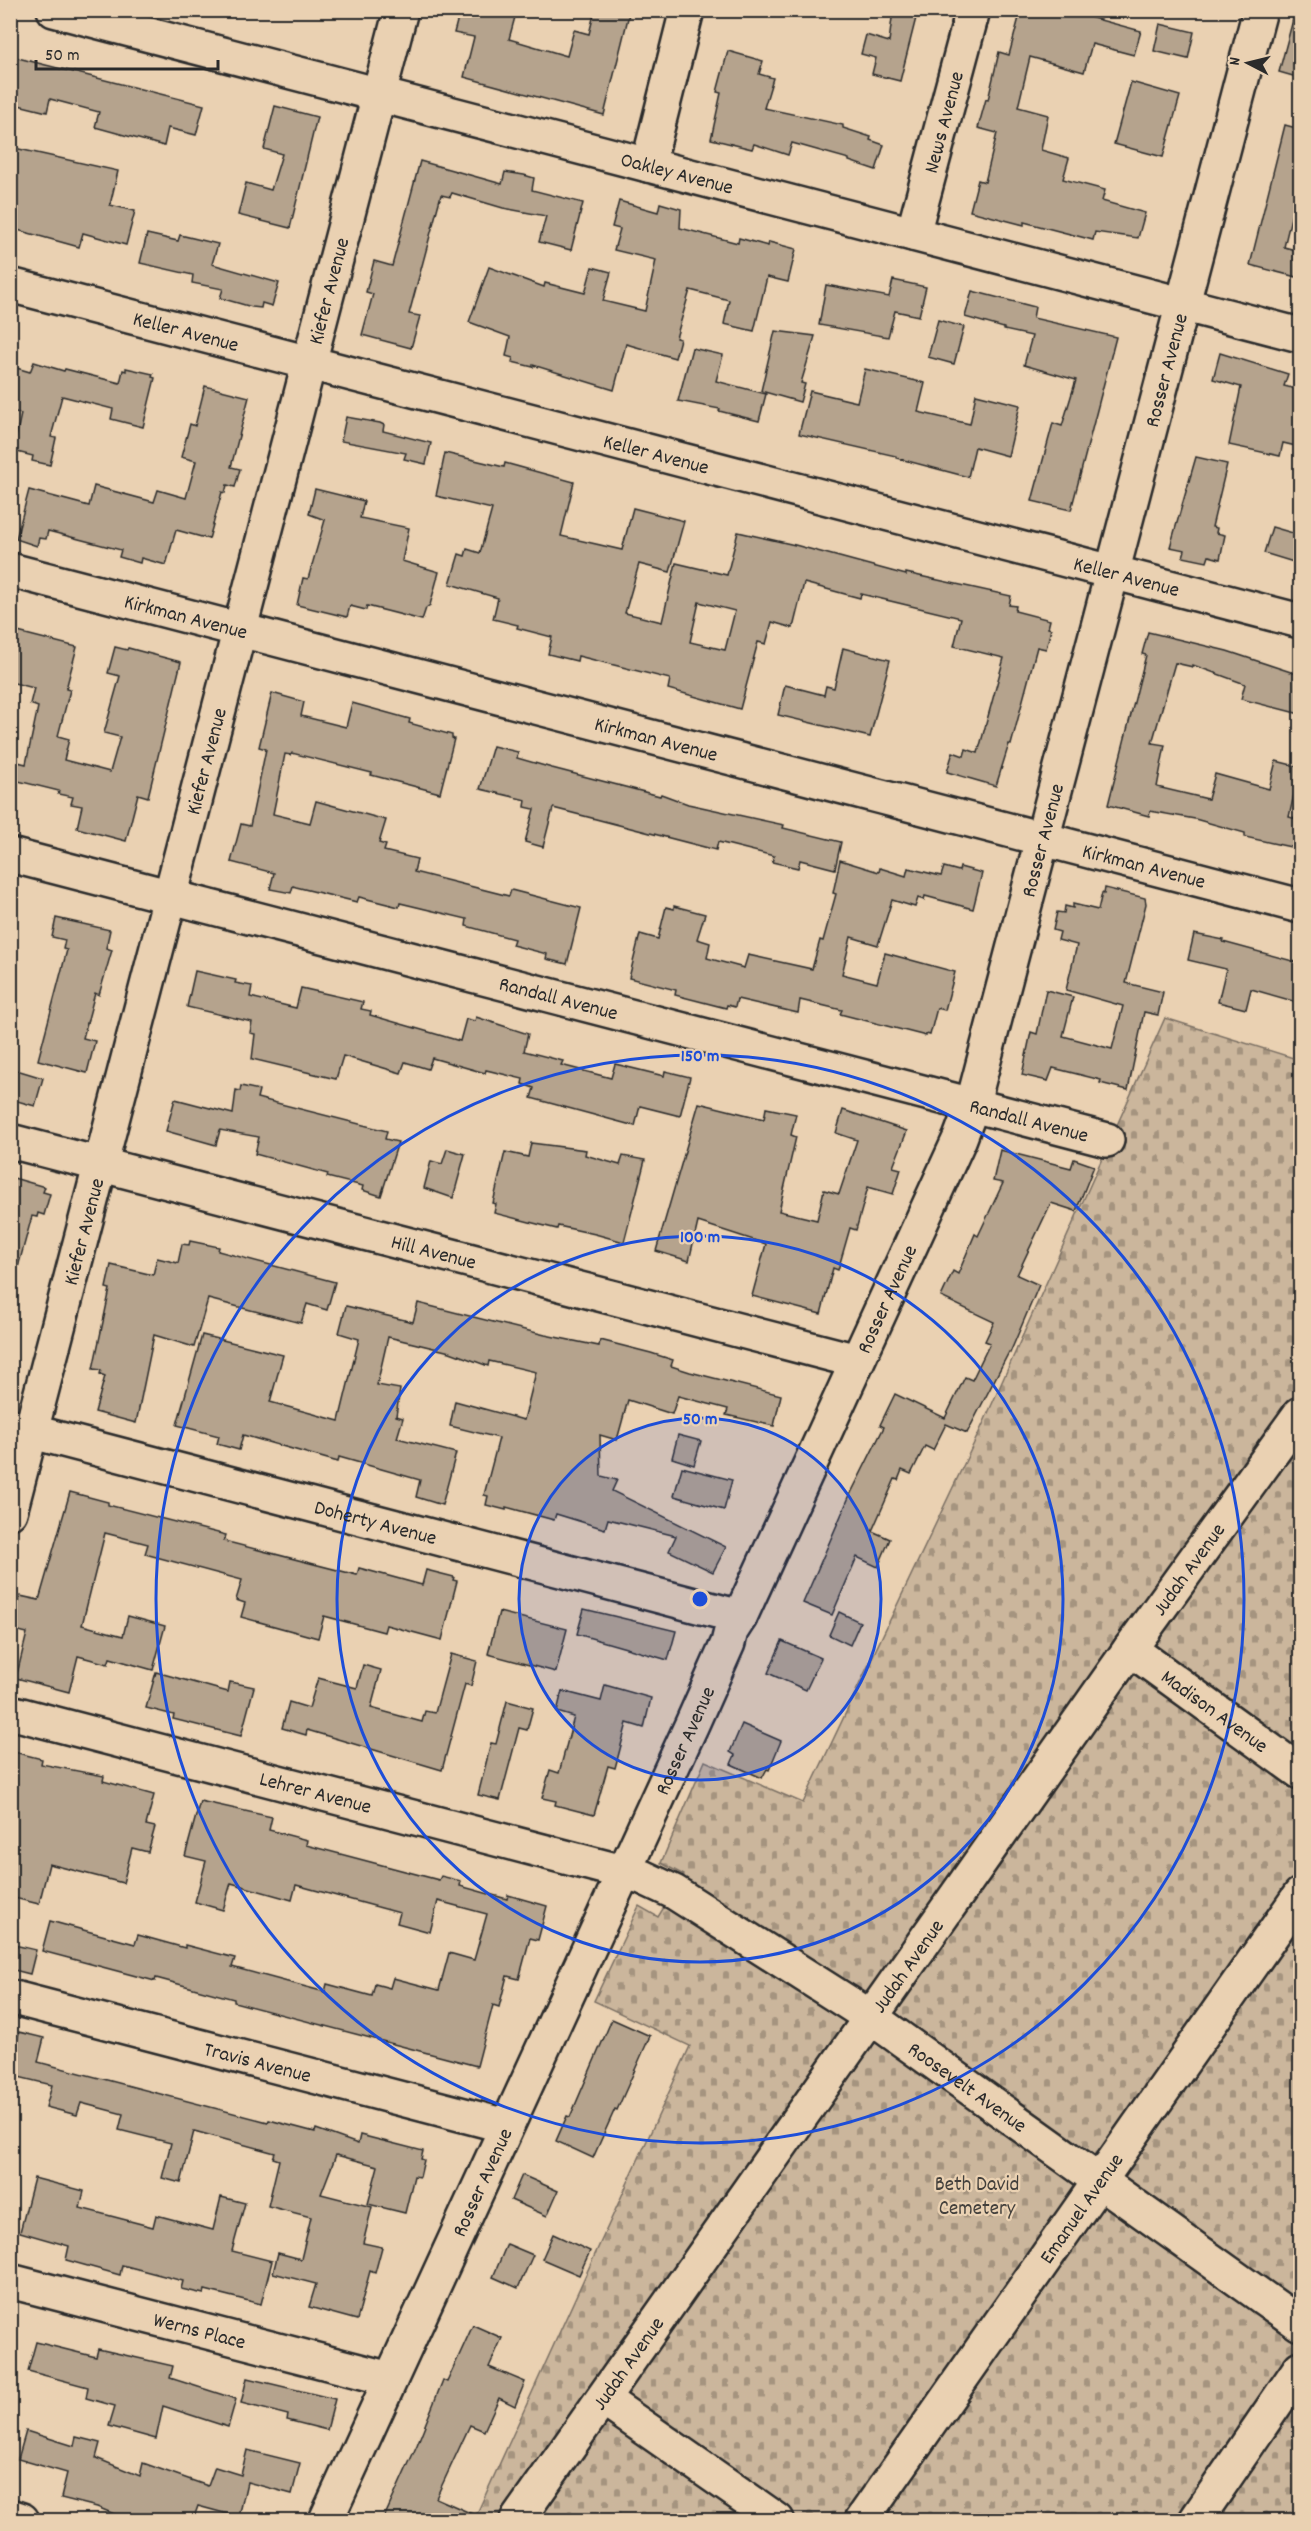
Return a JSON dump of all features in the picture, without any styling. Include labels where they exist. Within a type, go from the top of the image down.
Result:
[{"type":"street","name":"Oakley Avenue","points":[[54,10],[86,15],[379,95],[1300,335]]},
{"type":"street","name":"Kiefer Avenue","points":[[10,1512],[21,1429],[101,1164],[401,10]]},
{"type":"street","points":[[648,165],[687,10]]},
{"type":"street","name":"News Avenue","points":[[914,234],[973,10]]},
{"type":"street","name":"Rosser Avenue","points":[[326,2520],[697,1714],[728,1644],[731,1630],[740,1617],[960,1138],[972,1106],[1260,10]]},
{"type":"street","name":"Keller Avenue","points":[[10,285],[1300,621]]},
{"type":"street","name":"Kirkman Avenue","points":[[10,570],[1300,906]]},
{"type":"street","name":"Randall Avenue","points":[[10,855],[1107,1140]]},
{"type":"street","name":"Hill Avenue","points":[[10,1141],[857,1361]]},
{"type":"street","name":"Judah Avenue","points":[[517,2520],[1130,1649],[1300,1414]]},
{"type":"street","name":"Doherty Avenue","points":[[21,1429],[740,1617]]},
{"type":"street","name":"Madison Avenue","points":[[1130,1649],[1300,1772]]},
{"type":"street","name":"Lehrer Avenue","points":[[10,1712],[623,1871]]},
{"type":"street","name":"Roosevelt Avenue","points":[[623,1871],[674,1892],[872,2018],[1300,2324]]},
{"type":"street","name":"Emanuel Avenue","points":[[862,2520],[1300,1894]]},
{"type":"street","name":"Travis Avenue","points":[[10,1997],[506,2126]]},
{"type":"street","name":"Werns Place","points":[[10,2281],[390,2379]]},
{"type":"street","points":[[1196,2520],[1300,2368]]},
{"type":"street","points":[[603,2399],[777,2520]]},
{"type":"street","points":[[10,2516],[21,2520]]},
{"type":"green space","name":"Beth David Cemetery","points":[[1165,1018],[1300,1060],[1300,2520],[474,2520],[690,2046],[594,2001],[639,1906],[658,1917],[684,1875],[661,1863],[705,1761],[803,1803],[984,1422]]},
{"type":"building","points":[[460,10],[486,10],[515,17],[509,39],[567,56],[574,30],[589,34],[595,10],[630,10],[604,115],[464,77],[474,37],[454,33]]},
{"type":"building","points":[[893,10],[918,10],[900,81],[872,74],[876,58],[861,54],[866,35],[889,42]]},
{"type":"building","points":[[1021,10],[1091,10],[1089,17],[1141,31],[1134,55],[1092,44],[1084,72],[1030,57],[1018,107],[1048,115],[1041,150],[1069,158],[1063,179],[1105,190],[1102,201],[1145,213],[1138,238],[1095,232],[1093,240],[970,211],[978,180],[985,182],[997,133],[978,128],[986,99],[988,100],[999,52],[1009,55]]},
{"type":"building","points":[[1294,16],[1300,16],[1300,78],[1279,72]]},
{"type":"building","points":[[1160,24],[1194,32],[1188,59],[1154,51]]},
{"type":"building","points":[[728,51],[763,61],[759,74],[773,78],[764,108],[843,125],[843,128],[871,137],[870,140],[884,145],[876,170],[849,161],[849,159],[792,143],[788,155],[754,144],[752,149],[711,139],[721,93],[717,92]]},
{"type":"building","points":[[10,56],[204,105],[196,135],[168,128],[164,146],[95,127],[99,112],[50,99],[47,112],[10,103]]},
{"type":"building","points":[[1131,82],[1180,96],[1163,157],[1114,144]]},
{"type":"building","points":[[275,106],[317,117],[290,228],[238,215],[246,183],[271,190],[282,154],[264,149]]},
{"type":"building","points":[[1285,125],[1300,129],[1300,180],[1284,247],[1300,251],[1300,278],[1250,265]]},
{"type":"building","points":[[10,147],[118,171],[110,205],[135,211],[126,245],[83,233],[79,247],[10,228]]},
{"type":"building","points":[[420,161],[502,184],[505,172],[524,175],[534,178],[532,190],[583,203],[571,250],[539,242],[546,216],[503,208],[452,193],[450,197],[441,195],[409,314],[420,316],[411,348],[362,335],[373,294],[366,292],[374,261],[392,266]]},
{"type":"building","points":[[619,201],[658,212],[660,203],[681,209],[680,228],[738,243],[739,238],[768,246],[769,242],[796,249],[788,282],[767,277],[754,331],[724,324],[729,300],[690,290],[676,338],[680,339],[675,358],[626,344],[614,390],[533,365],[533,367],[512,362],[513,358],[506,356],[510,337],[469,322],[489,267],[544,287],[545,283],[585,293],[592,267],[611,272],[603,301],[645,311],[656,260],[614,250],[620,229],[612,227]]},
{"type":"building","points":[[147,234],[178,241],[180,235],[218,244],[212,264],[279,283],[272,306],[262,303],[261,308],[252,307],[220,298],[223,289],[192,283],[193,275],[140,263]]},
{"type":"building","points":[[893,280],[926,287],[919,316],[895,311],[888,337],[819,325],[826,285],[889,297]]},
{"type":"building","points":[[972,291],[1035,307],[1033,318],[1116,337],[1071,510],[1032,501],[1053,423],[1062,426],[1076,380],[1024,365],[1032,336],[1004,330],[1004,328],[965,317]]},
{"type":"building","points":[[938,320],[964,327],[954,364],[928,357]]},
{"type":"building","points":[[775,331],[815,336],[801,383],[805,384],[800,402],[761,391]]},
{"type":"building","points":[[692,348],[723,355],[716,381],[766,394],[759,421],[719,411],[720,409],[678,401]]},
{"type":"building","points":[[1220,353],[1288,374],[1284,386],[1300,390],[1300,447],[1283,443],[1280,456],[1229,445],[1241,387],[1213,379]]},
{"type":"building","points":[[34,362],[120,383],[123,370],[126,371],[126,368],[153,374],[152,377],[155,378],[143,427],[111,419],[113,409],[62,396],[51,437],[56,438],[50,465],[32,461],[33,456],[13,451],[21,414],[10,410],[10,366],[30,372]]},
{"type":"building","points":[[865,369],[925,383],[918,412],[970,424],[976,394],[1020,405],[1008,456],[975,447],[968,477],[896,458],[896,456],[799,434],[810,391],[857,402]]},
{"type":"building","points":[[205,386],[249,397],[231,467],[240,469],[235,487],[227,485],[225,493],[222,492],[209,539],[176,530],[166,565],[141,558],[140,563],[119,557],[121,550],[48,531],[46,539],[39,538],[37,546],[16,539],[29,490],[89,506],[94,486],[154,502],[158,490],[186,498],[196,461],[181,457],[190,424],[195,426]]},
{"type":"building","points":[[346,417],[380,423],[384,425],[383,431],[431,443],[426,464],[404,459],[406,453],[341,441]]},
{"type":"building","points":[[445,453],[504,467],[505,463],[574,482],[561,536],[622,550],[633,508],[684,521],[670,572],[639,564],[625,613],[662,622],[676,563],[727,575],[738,532],[906,575],[906,573],[1011,596],[1009,605],[1016,606],[1015,611],[1050,620],[1048,628],[1051,629],[1046,649],[1037,647],[1011,745],[1009,744],[996,786],[947,772],[953,752],[964,756],[966,749],[978,753],[1004,658],[954,646],[961,618],[861,594],[860,598],[804,583],[793,628],[772,622],[766,644],[758,642],[740,709],[668,689],[670,679],[578,656],[577,661],[548,654],[552,637],[493,619],[498,598],[450,584],[459,554],[465,556],[467,549],[480,553],[492,509],[436,496]],"holes":[[[699,602],[735,611],[725,650],[690,642]]]},
{"type":"building","points":[[1196,457],[1227,464],[1212,527],[1217,528],[1216,533],[1225,535],[1220,559],[1209,556],[1207,562],[1183,557],[1185,550],[1170,547]]},
{"type":"building","points":[[315,489],[364,501],[360,518],[409,528],[402,561],[439,572],[430,605],[426,608],[422,620],[367,606],[366,610],[350,606],[347,617],[297,605],[303,578],[308,579],[325,520],[309,514]]},
{"type":"building","points":[[1272,527],[1300,535],[1300,564],[1264,553]]},
{"type":"building","points":[[10,630],[77,647],[66,689],[70,690],[58,736],[69,739],[64,760],[110,772],[120,737],[104,733],[120,676],[108,673],[115,647],[127,650],[128,648],[181,662],[148,797],[138,794],[126,841],[77,828],[82,806],[71,804],[73,797],[58,794],[59,791],[10,779],[10,760],[26,764],[38,707],[30,704],[34,688],[10,682]]},
{"type":"building","points":[[1148,632],[1227,651],[1300,675],[1300,714],[1241,699],[1245,684],[1193,665],[1193,667],[1175,663],[1152,743],[1165,745],[1157,787],[1208,799],[1215,774],[1269,789],[1276,761],[1300,767],[1289,817],[1300,820],[1300,849],[1245,837],[1245,833],[1195,819],[1150,811],[1149,816],[1108,805],[1146,655],[1142,654]]},
{"type":"building","points":[[843,648],[890,660],[870,737],[778,715],[785,685],[824,695],[826,686],[834,688]]},
{"type":"building","points":[[272,693],[304,702],[301,716],[346,727],[352,703],[410,719],[409,723],[452,735],[454,739],[440,793],[371,775],[372,773],[292,753],[291,755],[285,754],[273,814],[310,823],[316,801],[386,820],[379,843],[386,845],[384,851],[417,859],[414,872],[509,896],[511,890],[581,908],[567,964],[546,959],[547,954],[512,945],[514,939],[466,926],[467,919],[400,903],[399,907],[359,897],[357,902],[293,886],[291,893],[270,889],[274,873],[231,862],[241,824],[250,826],[266,749],[259,747]]},
{"type":"building","points":[[493,746],[518,752],[517,758],[552,768],[660,796],[661,794],[688,804],[784,825],[783,828],[841,842],[835,869],[800,860],[798,868],[772,862],[774,856],[718,842],[716,850],[553,808],[543,847],[525,842],[534,809],[525,807],[526,800],[480,789]]},
{"type":"building","points":[[840,860],[879,872],[880,868],[906,876],[908,868],[941,876],[944,867],[959,871],[960,867],[982,873],[973,909],[925,896],[924,900],[918,898],[915,907],[892,900],[878,945],[851,937],[842,974],[877,983],[885,953],[955,972],[945,1010],[937,1008],[930,1035],[926,1034],[926,1036],[840,1014],[842,1010],[800,1000],[798,1013],[737,999],[735,1007],[727,1005],[726,1008],[675,995],[676,990],[629,978],[640,934],[658,939],[666,907],[674,909],[674,906],[705,914],[697,939],[710,943],[707,958],[744,968],[748,955],[812,969],[820,940],[823,941],[836,894],[833,893]]},
{"type":"building","points":[[1105,888],[1145,898],[1146,904],[1126,983],[1163,992],[1158,1015],[1144,1012],[1128,1090],[1100,1083],[1101,1080],[1053,1068],[1048,1081],[1022,1075],[1031,1032],[1037,1034],[1046,990],[1073,997],[1063,1036],[1112,1049],[1123,1006],[1066,990],[1077,945],[1058,940],[1060,932],[1053,930],[1057,912],[1064,913],[1065,906],[1073,908],[1073,904],[1098,910]]},
{"type":"building","points":[[56,918],[110,930],[106,948],[112,950],[99,995],[95,993],[83,1038],[95,1041],[87,1073],[38,1060],[67,950],[63,949],[65,940],[52,937]]},
{"type":"building","points":[[1194,934],[1224,940],[1223,942],[1300,963],[1300,1003],[1251,989],[1246,1009],[1218,1002],[1226,969],[1188,960]]},
{"type":"building","points":[[195,971],[236,980],[235,983],[252,986],[250,997],[296,1008],[301,988],[363,1002],[361,1009],[371,1011],[370,1015],[460,1041],[466,1019],[475,1021],[476,1017],[528,1034],[524,1051],[563,1061],[561,1065],[611,1078],[615,1064],[664,1076],[665,1071],[690,1077],[680,1116],[640,1106],[635,1126],[531,1098],[534,1088],[522,1084],[523,1079],[486,1070],[485,1073],[432,1058],[428,1069],[405,1062],[401,1073],[343,1056],[336,1079],[252,1059],[255,1034],[250,1033],[252,1022],[187,1007]]},
{"type":"building","points":[[10,1068],[43,1078],[35,1106],[10,1099]]},
{"type":"building","points":[[241,1086],[259,1090],[257,1098],[387,1131],[385,1139],[398,1142],[381,1196],[362,1190],[363,1186],[327,1177],[328,1174],[255,1154],[259,1137],[220,1130],[216,1145],[166,1131],[175,1099],[233,1114],[236,1090],[240,1091]]},
{"type":"building","points":[[699,1103],[764,1119],[766,1108],[796,1114],[791,1135],[796,1137],[779,1211],[817,1220],[824,1190],[839,1194],[857,1140],[836,1133],[843,1110],[907,1131],[893,1167],[901,1169],[893,1194],[868,1187],[856,1230],[850,1228],[838,1270],[833,1268],[821,1314],[752,1296],[766,1244],[698,1222],[689,1261],[656,1251]]},
{"type":"building","points":[[531,1143],[586,1150],[585,1155],[620,1165],[623,1156],[645,1160],[624,1242],[558,1226],[557,1229],[494,1213],[496,1204],[493,1203],[505,1152],[528,1157]]},
{"type":"building","points":[[447,1149],[465,1154],[453,1198],[424,1188],[431,1161],[442,1164]]},
{"type":"building","points":[[1000,1150],[1071,1168],[1074,1159],[1094,1166],[1076,1211],[1051,1203],[1017,1275],[1039,1285],[1010,1353],[967,1433],[946,1424],[933,1450],[925,1446],[911,1474],[902,1470],[898,1480],[895,1479],[872,1531],[890,1539],[878,1567],[857,1557],[832,1615],[803,1603],[849,1497],[884,1427],[880,1425],[895,1394],[945,1418],[965,1377],[972,1380],[990,1343],[985,1341],[994,1322],[941,1297],[953,1271],[958,1274],[975,1234],[978,1236],[1003,1183],[993,1181]]},
{"type":"building","points":[[10,1177],[45,1187],[43,1192],[50,1194],[44,1215],[38,1213],[37,1217],[32,1216],[17,1271],[10,1270]]},
{"type":"building","points":[[190,1241],[219,1247],[218,1251],[335,1282],[327,1310],[307,1304],[301,1323],[208,1299],[194,1347],[154,1335],[136,1423],[95,1412],[105,1376],[100,1374],[101,1370],[93,1369],[110,1289],[106,1288],[111,1265],[153,1275],[157,1258],[178,1263],[182,1244],[189,1245]]},
{"type":"building","points":[[418,1303],[599,1346],[600,1340],[673,1360],[671,1366],[690,1372],[781,1395],[774,1426],[726,1415],[728,1409],[678,1396],[672,1414],[628,1400],[617,1440],[600,1435],[601,1476],[617,1480],[612,1491],[726,1547],[713,1572],[669,1551],[676,1536],[608,1519],[605,1529],[556,1514],[554,1520],[506,1507],[506,1510],[486,1505],[488,1496],[484,1495],[499,1438],[450,1426],[455,1401],[524,1420],[536,1372],[489,1361],[488,1366],[450,1352],[388,1337],[377,1385],[400,1389],[396,1416],[403,1418],[397,1438],[456,1453],[442,1505],[416,1497],[420,1480],[339,1457],[338,1462],[243,1435],[239,1450],[217,1444],[219,1436],[177,1425],[202,1335],[283,1355],[270,1402],[339,1421],[359,1339],[339,1333],[346,1306],[413,1322]]},
{"type":"building","points":[[678,1435],[701,1441],[694,1465],[672,1458]]},
{"type":"building","points":[[682,1467],[732,1480],[724,1510],[674,1496]]},
{"type":"building","points":[[70,1492],[108,1502],[108,1505],[226,1535],[224,1541],[357,1575],[359,1568],[422,1585],[426,1570],[454,1577],[453,1580],[457,1581],[442,1640],[386,1625],[384,1632],[324,1616],[318,1638],[241,1617],[245,1603],[236,1600],[242,1580],[145,1554],[148,1544],[105,1533],[82,1625],[123,1636],[128,1616],[165,1626],[153,1670],[110,1658],[108,1664],[78,1656],[69,1692],[16,1678],[27,1633],[11,1629],[20,1596],[39,1600]]},
{"type":"building","points":[[584,1609],[676,1631],[668,1660],[577,1634]]},
{"type":"building","points":[[499,1612],[567,1629],[556,1672],[488,1654]]},
{"type":"building","points":[[839,1612],[860,1622],[850,1645],[829,1635]]},
{"type":"building","points":[[782,1641],[821,1658],[806,1690],[768,1673]]},
{"type":"building","points":[[451,1654],[477,1661],[471,1686],[465,1684],[442,1770],[307,1730],[306,1735],[282,1728],[289,1702],[309,1708],[318,1678],[357,1688],[363,1665],[381,1670],[371,1708],[422,1722],[425,1711],[435,1713]]},
{"type":"building","points":[[156,1672],[228,1692],[230,1682],[254,1687],[241,1736],[173,1719],[174,1715],[146,1708]]},
{"type":"building","points":[[605,1685],[651,1698],[644,1728],[627,1723],[615,1768],[608,1766],[594,1815],[555,1805],[556,1801],[542,1798],[550,1770],[559,1773],[574,1717],[557,1712],[562,1691],[601,1701]]},
{"type":"building","points":[[507,1701],[533,1708],[527,1730],[519,1728],[500,1800],[478,1795],[491,1743],[496,1744]]},
{"type":"building","points":[[742,1724],[781,1741],[769,1770],[767,1769],[762,1778],[731,1764],[735,1755],[730,1752]]},
{"type":"building","points":[[10,1751],[42,1759],[41,1764],[104,1776],[103,1781],[154,1795],[146,1825],[155,1827],[148,1852],[132,1848],[123,1883],[49,1864],[39,1904],[10,1897]]},
{"type":"building","points":[[200,1801],[272,1817],[269,1830],[307,1840],[306,1845],[439,1880],[441,1876],[461,1881],[460,1886],[507,1899],[508,1895],[547,1906],[538,1940],[530,1938],[519,1979],[507,1976],[499,2007],[493,2005],[477,2066],[234,2002],[234,1999],[156,1978],[155,1981],[42,1951],[50,1921],[135,1944],[138,1935],[185,1948],[185,1945],[235,1958],[232,1967],[325,1992],[327,1984],[372,1996],[375,1984],[390,1988],[393,1978],[439,1990],[449,1953],[474,1960],[487,1914],[438,1901],[430,1932],[397,1923],[400,1913],[296,1885],[292,1900],[231,1883],[223,1910],[195,1902],[206,1861],[185,1856]]},
{"type":"building","points":[[10,1944],[36,1950],[30,1974],[10,1969]]},
{"type":"building","points":[[612,2019],[650,2036],[593,2158],[556,2141],[567,2116],[570,2117]]},
{"type":"building","points":[[19,2032],[44,2038],[38,2062],[268,2122],[269,2120],[315,2132],[316,2129],[358,2144],[360,2135],[423,2151],[421,2159],[424,2160],[420,2177],[414,2176],[405,2213],[368,2204],[378,2166],[336,2155],[321,2194],[372,2207],[363,2243],[382,2247],[375,2273],[370,2271],[357,2320],[309,2307],[316,2284],[273,2273],[278,2253],[301,2259],[311,2217],[268,2206],[279,2160],[273,2158],[275,2153],[194,2131],[181,2183],[162,2178],[171,2143],[119,2130],[123,2114],[81,2103],[77,2115],[46,2107],[52,2085],[10,2075]]},
{"type":"building","points":[[522,2175],[558,2191],[547,2216],[511,2200]]},
{"type":"building","points":[[34,2178],[84,2191],[80,2208],[153,2227],[156,2215],[213,2230],[221,2197],[245,2203],[232,2251],[272,2261],[261,2304],[205,2290],[204,2294],[181,2289],[183,2281],[122,2265],[120,2275],[66,2260],[69,2246],[20,2232]]},
{"type":"building","points":[[553,2234],[590,2251],[579,2275],[542,2259]]},
{"type":"building","points":[[507,2244],[533,2255],[518,2288],[493,2277]]},
{"type":"building","points":[[473,2325],[502,2338],[489,2367],[525,2382],[515,2406],[499,2398],[484,2431],[470,2425],[436,2498],[486,2520],[383,2520],[443,2380],[447,2382]]},
{"type":"building","points":[[36,2342],[96,2357],[98,2349],[173,2366],[170,2378],[236,2399],[228,2427],[163,2406],[156,2439],[109,2426],[115,2406],[86,2398],[88,2387],[28,2371]]},
{"type":"building","points":[[247,2378],[335,2399],[327,2430],[287,2420],[288,2415],[241,2403]]},
{"type":"building","points":[[26,2431],[74,2446],[76,2437],[100,2443],[96,2458],[140,2476],[143,2463],[208,2486],[215,2467],[241,2475],[247,2450],[300,2463],[292,2494],[247,2482],[239,2517],[198,2506],[193,2520],[129,2520],[97,2507],[61,2498],[67,2473],[18,2459]]}]
